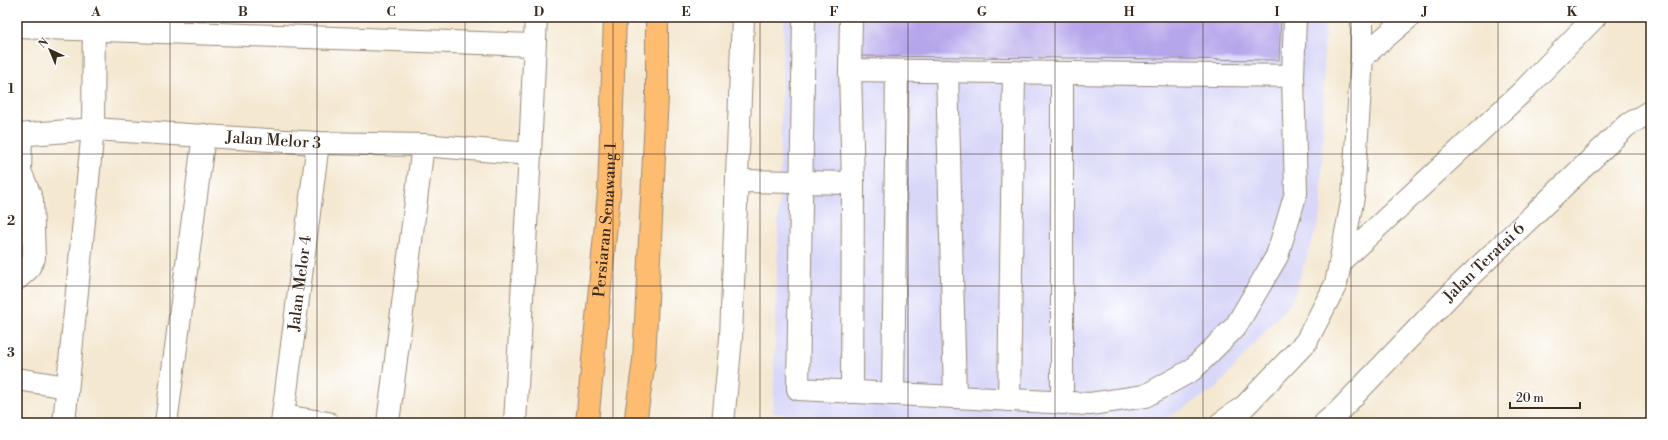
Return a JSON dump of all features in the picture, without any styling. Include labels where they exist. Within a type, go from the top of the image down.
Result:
[{"type":"main road","name":"Persiaran Senawang 1","points":[[588,423],[609,193],[615,17]]},
{"type":"main road","points":[[635,423],[644,361],[657,96],[657,17]]},
{"type":"street","points":[[515,423],[536,17]]},
{"type":"street","points":[[723,423],[731,338],[743,17]]},
{"type":"street","points":[[804,17],[800,182],[798,389],[1090,404],[1145,396],[1192,370],[1236,326],[1277,256],[1296,193],[1293,76],[1295,17]]},
{"type":"street","points":[[851,17],[850,70],[853,183],[852,392]]},
{"type":"street","points":[[1222,423],[1245,406],[1306,342],[1336,284],[1354,197],[1362,57],[1362,17]]},
{"type":"street","points":[[1362,57],[1409,17]]},
{"type":"street","points":[[1341,261],[1522,92],[1595,17]]},
{"type":"street","points":[[17,27],[94,23],[534,45]]},
{"type":"street","points":[[64,423],[93,129],[94,23]]},
{"type":"street","points":[[850,70],[1293,76]]},
{"type":"street","points":[[893,394],[897,71]]},
{"type":"street","points":[[947,72],[955,397]]},
{"type":"street","points":[[1009,400],[1014,72]]},
{"type":"street","points":[[1062,73],[1062,403]]},
{"type":"street","name":"Jalan Teratai 6","points":[[1325,423],[1339,411],[1455,290],[1626,126],[1651,111]]},
{"type":"street","name":"Jalan Melor 3","points":[[19,135],[93,129],[318,143],[423,146],[530,154]]},
{"type":"street","points":[[17,280],[28,269],[34,258],[32,200],[18,173],[19,135]]},
{"type":"street","points":[[166,423],[204,135]]},
{"type":"street","name":"Jalan Melor 4","points":[[282,420],[318,143]]},
{"type":"street","points":[[388,423],[423,146]]},
{"type":"street","points":[[737,181],[853,183]]},
{"type":"street","points":[[17,379],[67,387]]},
{"type":"street","points":[[282,420],[328,423]]},
{"type":"shaded area","points":[[784,17],[1325,17],[1321,216],[1292,300],[1217,388],[1159,423],[865,423],[773,413]]},
{"type":"building","points":[[861,17],[1281,17],[1279,60],[860,56]]}]
